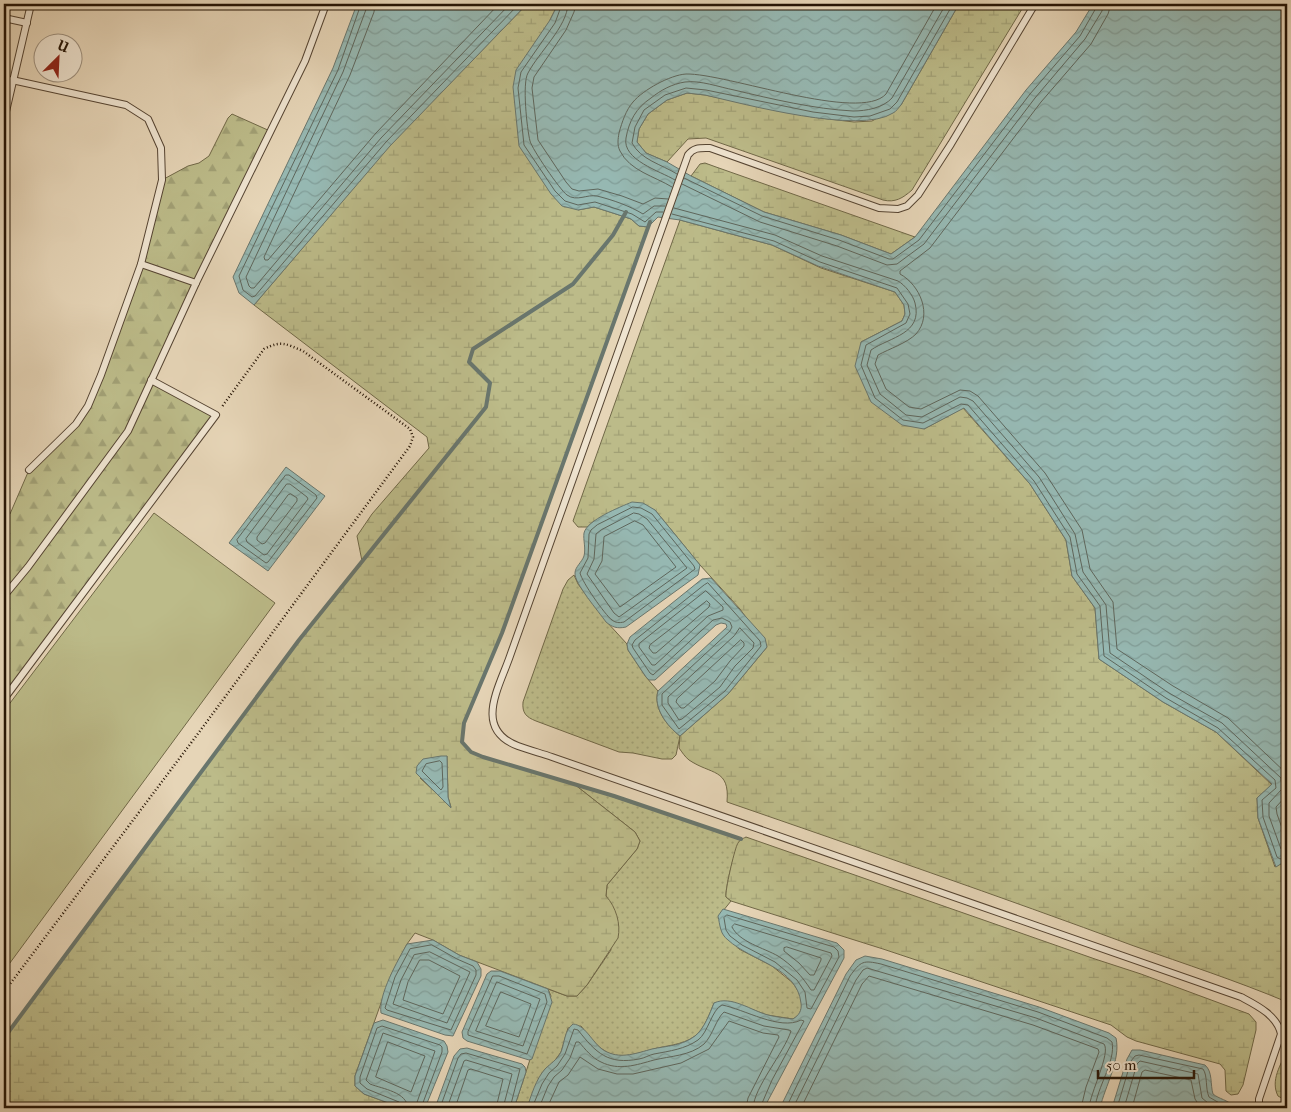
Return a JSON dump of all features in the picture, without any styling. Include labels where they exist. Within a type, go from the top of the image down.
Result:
[{"type":"lane","points":[[4,120],[12,80],[32,4]]},
{"type":"lane","points":[[4,596],[28,567],[128,431],[196,283],[304,61],[326,4]]},
{"type":"lane","points":[[1035,4],[951,144],[918,195],[907,206],[898,209],[879,208],[710,148],[692,150],[688,155],[492,710],[493,724],[499,734],[516,746],[626,782],[1241,997],[1258,1006],[1280,1027],[1281,1034],[1259,1099],[1260,1105],[1263,1108]]},
{"type":"lane","points":[[4,18],[28,23]]},
{"type":"lane","points":[[12,80],[126,105],[148,119],[162,148],[162,180],[141,264],[101,375],[88,406],[76,424],[29,470]]},
{"type":"lane","points":[[141,264],[196,283]]},
{"type":"lane","points":[[4,699],[216,415],[151,380]]},
{"type":"path","points":[[4,992],[410,446],[413,437],[410,429],[311,357],[284,343],[272,345],[264,349],[216,415]]},
{"type":"green space","points":[[527,4],[558,4],[550,20],[578,210],[594,207],[631,219],[639,226],[648,227],[502,633],[464,723],[462,741],[471,752],[483,757],[574,784],[635,832],[640,841],[637,849],[607,885],[606,896],[613,905],[618,921],[618,938],[587,985],[577,996],[567,996],[459,955],[433,940],[415,933],[391,975],[355,1076],[355,1086],[364,1094],[402,1108],[4,1108],[4,1038],[299,640],[362,561],[357,536],[372,514],[429,448],[427,437],[254,305],[390,145]],"holes":[[[447,756],[448,797],[451,807],[420,778]]]},
{"type":"green space","points":[[959,4],[1025,4],[912,190],[899,199],[883,200],[706,138],[688,139],[667,162],[646,153],[637,142],[639,129],[648,114],[667,100],[687,93],[812,117],[854,122],[872,121],[901,105]]},
{"type":"green space","points":[[232,114],[270,131],[151,380],[216,415],[4,699],[4,518],[10,514],[29,470],[76,424],[89,406],[141,264],[162,180],[188,166],[199,163],[209,156],[228,118]]},
{"type":"green space","points":[[705,163],[915,237],[891,254],[841,235],[764,212],[691,176],[700,164]]},
{"type":"green space","points":[[680,220],[772,245],[821,268],[895,292],[904,305],[905,314],[902,321],[861,342],[924,429],[963,408],[1030,484],[1066,540],[1072,576],[1095,608],[1099,659],[1163,702],[1216,732],[1272,785],[1257,798],[1258,818],[1275,867],[1287,860],[1287,1002],[982,891],[727,802],[727,791],[722,778],[689,760],[679,748],[680,736],[728,694],[767,647],[740,609],[700,565],[655,510],[594,521],[587,527],[578,527],[573,521]]},
{"type":"green space","points":[[154,513],[275,603],[4,971],[4,711]]},
{"type":"green space","points":[[574,575],[578,584],[606,621],[627,644],[628,650],[658,691],[659,710],[670,727],[680,736],[676,755],[672,759],[619,752],[536,721],[524,712],[523,702],[563,589],[568,580]]},
{"type":"green space","points":[[574,784],[741,839],[733,859],[727,885],[726,897],[731,901],[719,916],[739,949],[772,966],[793,983],[800,994],[802,1007],[799,1015],[793,1019],[767,1015],[732,1002],[714,1003],[701,1030],[690,1039],[679,1044],[621,1056],[610,1054],[601,1049],[581,1026],[568,1028],[561,1052],[553,1063],[545,1069],[527,1108],[514,1108],[551,996],[548,989],[567,996],[577,996],[587,985],[611,950],[606,896],[607,885],[637,849],[640,841],[635,832]]},
{"type":"green space","points":[[746,837],[1141,974],[1249,1014],[1256,1022],[1256,1030],[1243,1085],[1238,1094],[1231,1095],[1226,1091],[1225,1070],[1220,1064],[1136,1041],[1111,1025],[883,949],[731,901],[726,897],[728,879],[738,843]]},
{"type":"green space","points":[[1287,1050],[1287,1101],[1278,1096],[1275,1084],[1277,1073]]},
{"type":"water","points":[[357,4],[527,4],[390,146],[254,305],[239,293],[233,277],[333,68]]},
{"type":"water","points":[[558,4],[959,4],[901,105],[893,113],[877,119],[855,121],[829,119],[801,116],[705,95],[687,93],[667,100],[648,114],[639,129],[637,142],[646,153],[667,162],[691,176],[764,212],[841,235],[891,254],[915,237],[1026,90],[1076,32],[1093,4],[1287,4],[1287,860],[1276,867],[1258,818],[1257,798],[1272,784],[1216,732],[1163,702],[1099,659],[1095,608],[1072,576],[1066,540],[1030,484],[964,408],[924,429],[902,425],[871,402],[855,366],[861,342],[902,321],[905,314],[904,305],[895,292],[818,266],[772,245],[680,220],[658,217],[648,227],[639,226],[631,219],[594,207],[578,210],[562,206],[551,194],[519,146],[513,87],[516,70],[550,20]]},
{"type":"water","points":[[286,467],[325,496],[268,571],[229,543]]},
{"type":"water","points":[[632,502],[643,503],[655,510],[700,565],[698,575],[626,627],[617,628],[606,622],[578,583],[575,573],[584,556],[584,533],[586,528],[605,514]]},
{"type":"water","points":[[711,578],[765,638],[767,647],[728,694],[680,736],[670,727],[659,710],[658,691],[727,627],[726,624],[716,625],[655,680],[649,680],[646,677],[628,650],[627,644],[630,637],[702,579]]},
{"type":"water","points":[[447,756],[448,797],[451,808],[416,773],[417,766],[423,759]]},
{"type":"water","points":[[723,909],[837,943],[844,950],[844,958],[764,1108],[527,1108],[539,1078],[559,1055],[566,1033],[573,1024],[582,1028],[602,1049],[613,1054],[624,1055],[685,1042],[695,1036],[701,1029],[714,1003],[721,1001],[734,1002],[774,1016],[793,1019],[797,1016],[801,1006],[798,991],[782,973],[725,938],[718,916]]},
{"type":"water","points":[[433,940],[459,955],[477,962],[481,969],[481,976],[453,1036],[381,1013],[386,987],[407,944]]},
{"type":"water","points":[[865,956],[882,959],[1039,1007],[1109,1033],[1116,1038],[1116,1055],[1100,1108],[780,1108],[846,974],[856,960]]},
{"type":"water","points":[[491,971],[500,971],[548,989],[552,1002],[532,1059],[529,1060],[467,1041],[463,1038],[462,1032],[487,974]]},
{"type":"water","points":[[383,1020],[444,1041],[447,1046],[448,1052],[425,1108],[402,1108],[364,1094],[355,1086],[355,1076],[374,1023]]},
{"type":"water","points":[[467,1048],[522,1064],[525,1067],[526,1072],[514,1108],[435,1108],[454,1056],[460,1049]]},
{"type":"water","points":[[1132,1050],[1140,1050],[1205,1065],[1210,1075],[1213,1094],[1229,1102],[1233,1108],[1112,1108],[1127,1059]]},
{"type":"waterway","points":[[4,1038],[299,640],[486,407],[490,383],[469,362],[473,349],[573,284],[613,235],[626,212]]},
{"type":"waterway","points":[[650,222],[502,633],[464,723],[462,742],[471,752],[483,757],[614,796],[741,839]]}]
